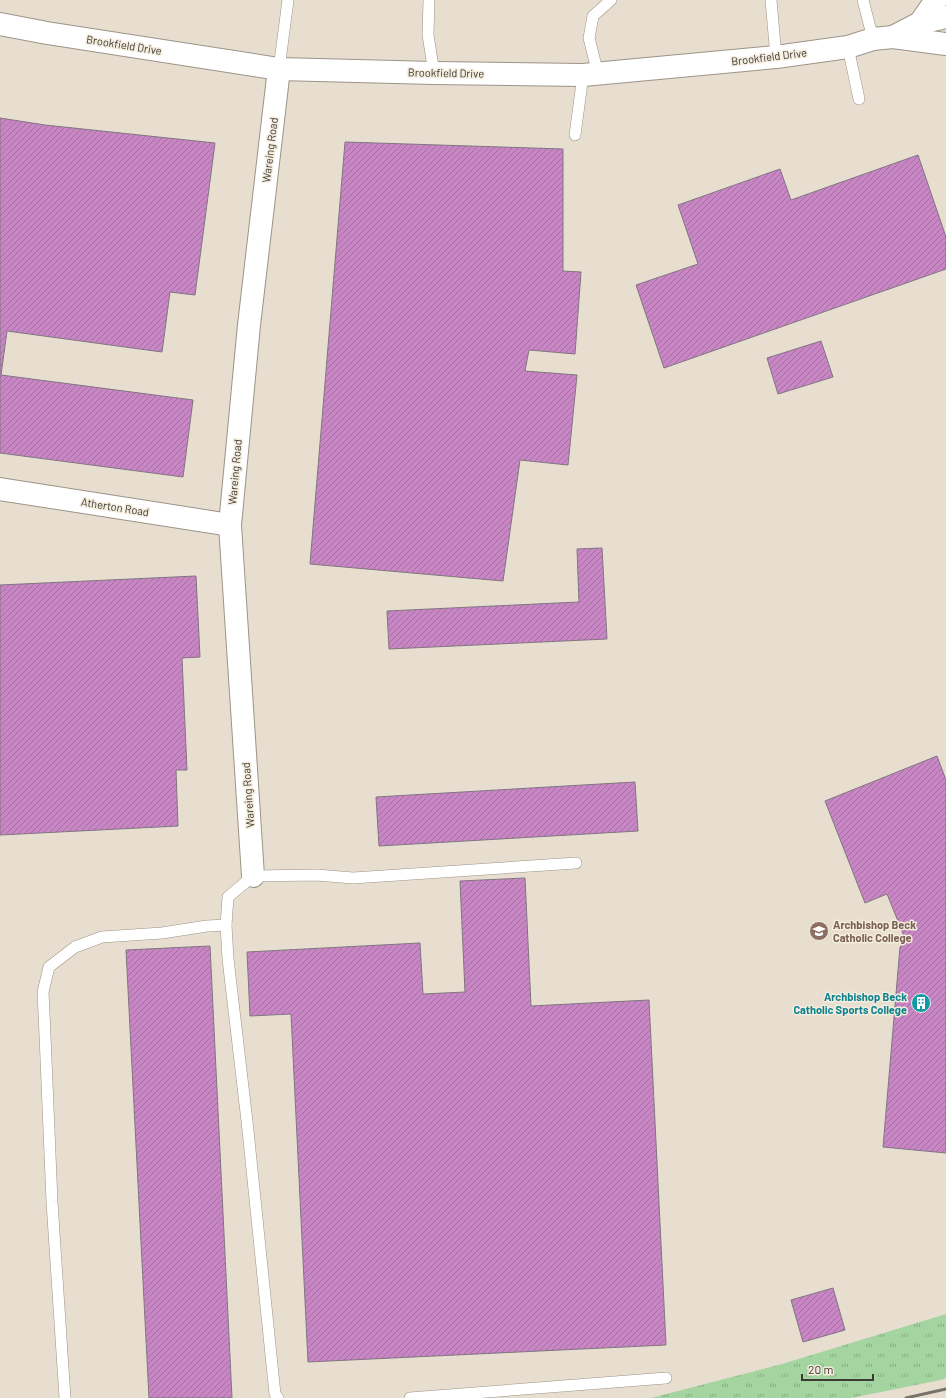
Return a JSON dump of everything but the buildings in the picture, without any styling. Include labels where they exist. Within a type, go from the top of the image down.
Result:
[{"type":"street","points":[[920,23],[936,0]]},
{"type":"street","name":"Brookfield Drive","points":[[0,24],[47,33],[279,69],[434,73],[590,74],[776,57],[848,47],[883,38],[920,23],[946,17]]},
{"type":"street","name":"Brookfield Drive","points":[[883,38],[944,45]]},
{"type":"street","name":"Wareing Road","points":[[253,876],[230,525],[249,325],[279,69]]},
{"type":"street","name":"Atherton Road","points":[[0,489],[230,525]]},
{"type":"lane","points":[[279,69],[288,0]]},
{"type":"lane","points":[[429,0],[428,36],[434,73]]},
{"type":"lane","points":[[575,135],[590,74],[589,38],[593,16],[611,0]]},
{"type":"lane","points":[[771,0],[776,57]]},
{"type":"lane","points":[[863,0],[883,38]]},
{"type":"lane","points":[[848,47],[859,99]]},
{"type":"lane","points":[[278,1398],[275,1394],[226,925],[228,898],[253,876],[317,875],[353,878],[576,863]]},
{"type":"lane","points":[[65,1398],[52,1202],[43,992],[49,967],[75,947],[102,938],[162,933],[206,926],[226,925]]},
{"type":"lane","points":[[410,1398],[666,1378]]},
{"type":"green space","points":[[946,1314],[946,1378],[941,1380],[851,1398],[651,1398],[782,1364]]},
{"type":"railway","points":[[906,1398],[946,1389]]},
{"type":"place","name":"Archbishop Beck Catholic College","points":[[819,931]]},
{"type":"place","name":"Archbishop Beck Catholic Sports College","points":[[921,1003]]}]
